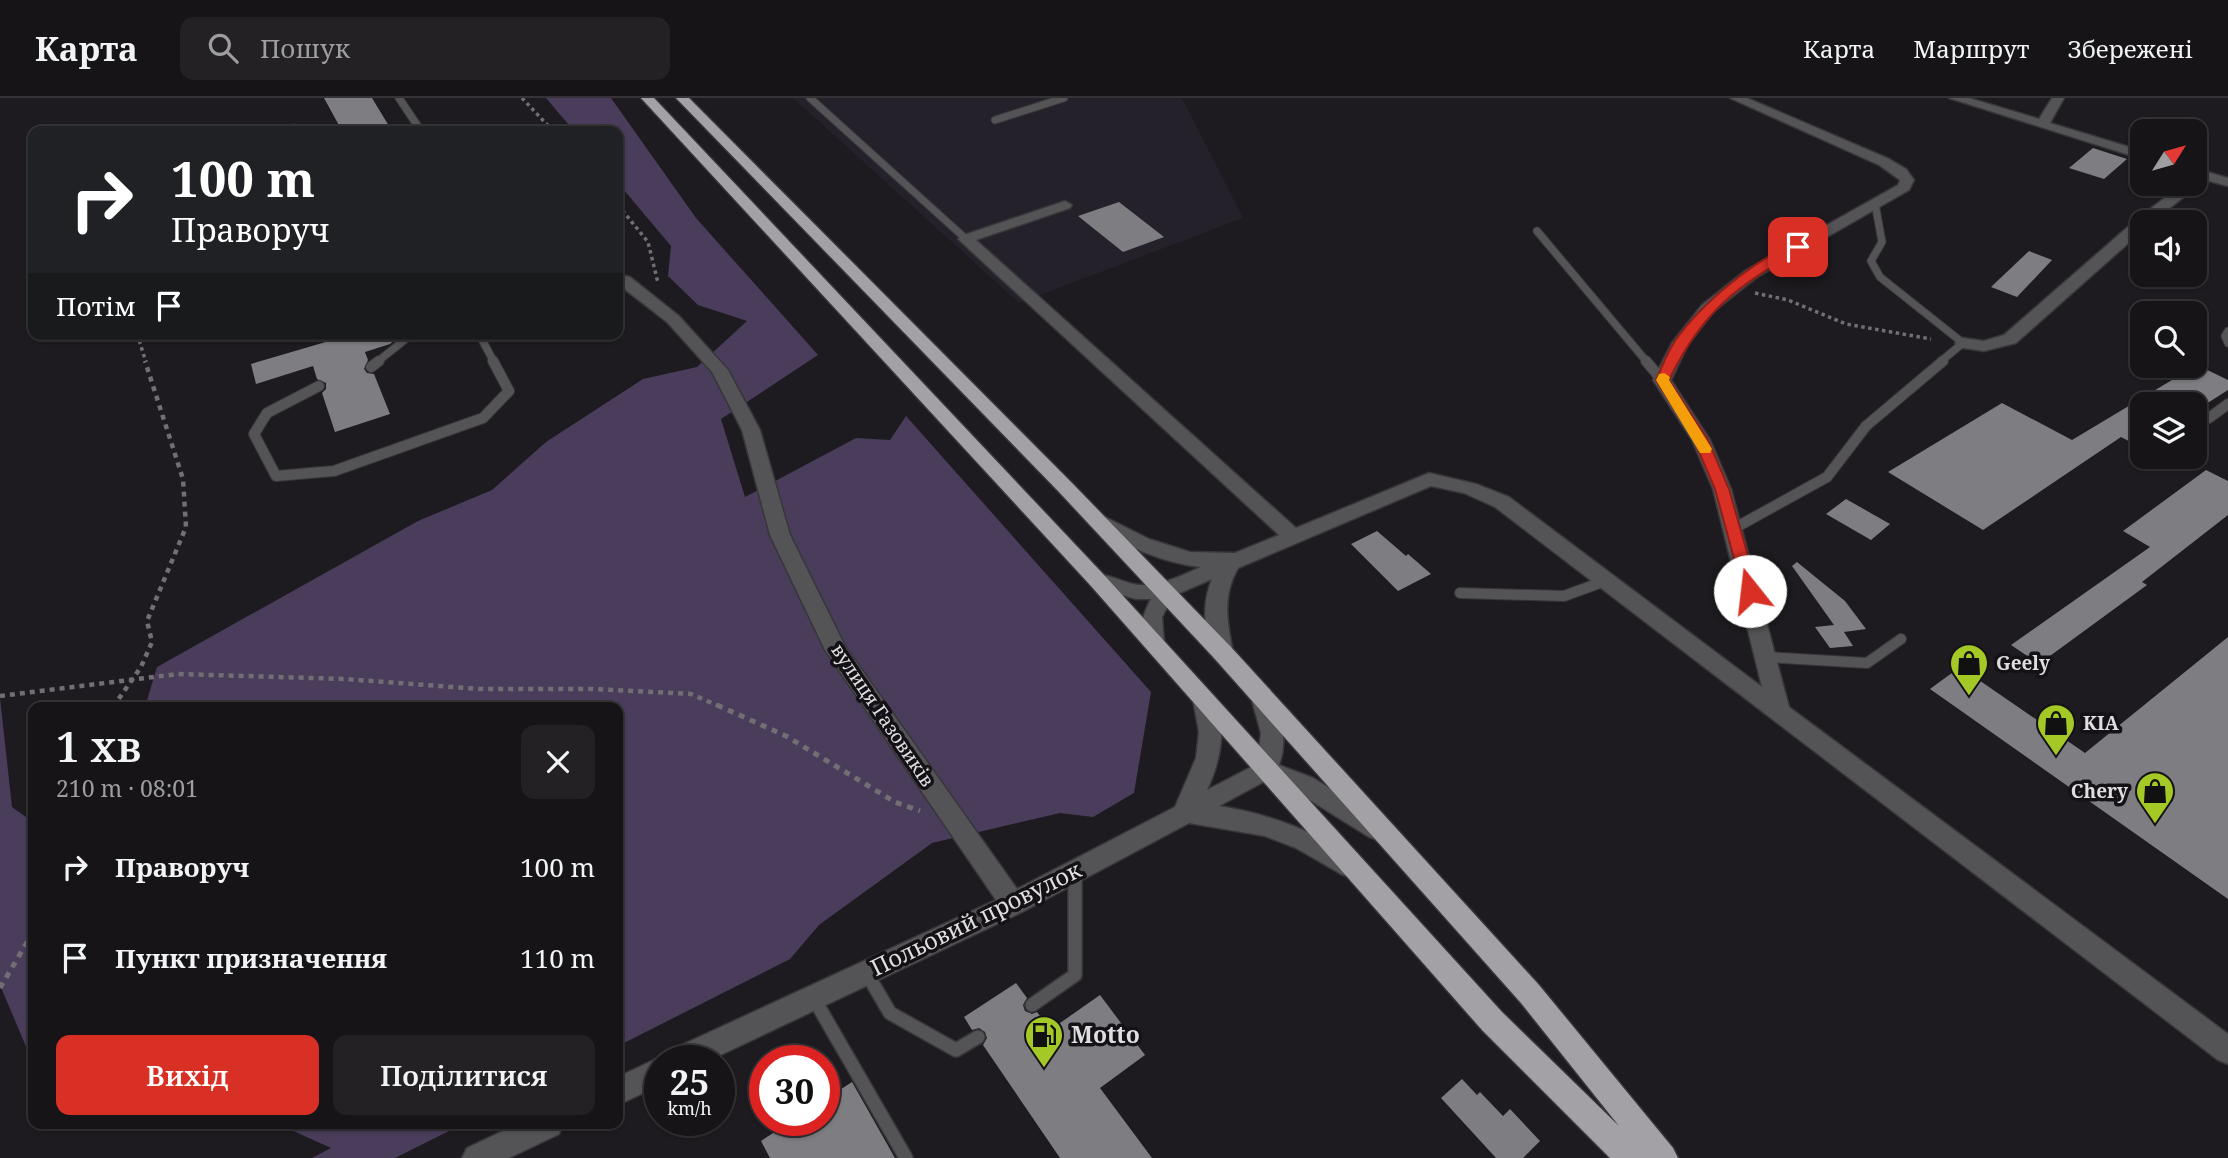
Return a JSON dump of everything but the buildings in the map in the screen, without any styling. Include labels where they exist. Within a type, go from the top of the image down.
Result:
[{"type":"highway","points":[[648,98],[1098,580],[1492,1021],[1631,1158]]},
{"type":"highway","points":[[682,98],[1097,520],[1222,652],[1530,994],[1663,1158]]},
{"type":"street","points":[[1736,98],[1901,172],[1907,180],[1904,187],[1751,274],[1708,308],[1680,343],[1662,380],[1701,440],[1722,489],[1780,714]]},
{"type":"street","points":[[1955,98],[2130,151]]},
{"type":"street","points":[[2043,124],[2057,98]]},
{"type":"street","points":[[2207,179],[2228,182]]},
{"type":"street","points":[[2157,210],[2174,196]]},
{"type":"street","points":[[1065,205],[967,239],[1292,535]]},
{"type":"street","points":[[1963,343],[1984,346],[2010,340],[2130,233]]},
{"type":"street","name":"вулиця Газовиків","points":[[623,280],[664,312],[719,370],[751,430],[780,535],[836,650],[1013,904]]},
{"type":"street","points":[[1098,580],[1136,592],[1165,591],[1429,479],[1469,488],[1502,502],[2228,1051]]},
{"type":"street","points":[[1097,520],[1159,552],[1190,560],[1233,560]]},
{"type":"street","points":[[1222,652],[1214,602],[1219,582],[1233,560]]},
{"type":"street","points":[[1153,642],[1152,617],[1165,591]]},
{"type":"street","points":[[1262,697],[1273,737],[1272,756],[1266,770],[1305,785],[1382,832]]},
{"type":"street","points":[[1204,700],[1212,725],[1211,747],[1204,772],[1184,812],[1277,829],[1312,844],[1355,869]]},
{"type":"street","name":"Польовий провулок","points":[[712,1045],[1013,904],[1266,770]]},
{"type":"street","points":[[623,1089],[644,1079]]},
{"type":"street","points":[[477,1158],[538,1129]]},
{"type":"lane","points":[[399,98],[418,126]]},
{"type":"lane","points":[[810,98],[967,239]]},
{"type":"lane","points":[[995,120],[1064,98]]},
{"type":"lane","points":[[1733,528],[1827,477],[1866,426],[1963,343],[1880,277],[1871,261],[1882,242],[1875,203]]},
{"type":"lane","points":[[1536,232],[1662,380]]},
{"type":"lane","points":[[2228,331],[2225,336],[2228,344]]},
{"type":"lane","points":[[371,368],[405,340]]},
{"type":"lane","points":[[319,386],[267,413],[254,434],[276,476],[334,471],[483,418],[509,391],[482,340]]},
{"type":"lane","points":[[2209,418],[2228,404]]},
{"type":"lane","points":[[1461,593],[1564,596],[1605,581]]},
{"type":"lane","points":[[1766,657],[1867,663],[1901,639]]},
{"type":"lane","points":[[1032,1005],[1075,975],[1075,872]]},
{"type":"lane","points":[[866,972],[890,1013],[956,1050],[978,1037]]},
{"type":"lane","points":[[813,997],[906,1158]]},
{"type":"path","points":[[522,98],[548,126]]},
{"type":"path","points":[[623,211],[648,242],[664,312]]},
{"type":"path","points":[[1729,292],[1763,294],[1788,300],[1846,324],[1963,343]]},
{"type":"path","points":[[116,702],[141,667],[152,642],[147,621],[186,527],[183,479],[140,340]]},
{"type":"path","points":[[0,696],[178,674],[345,679],[479,688],[593,689],[691,694],[786,736],[895,802],[921,812]]},
{"type":"path","points":[[0,988],[28,940]]},
{"type":"shaded area","points":[[546,98],[611,98],[696,218],[818,355],[721,419],[745,497],[856,438],[890,440],[906,416],[1151,692],[1134,793],[1093,817],[1060,813],[932,843],[819,925],[790,959],[623,1043],[623,702],[146,702],[157,667],[418,521],[492,490],[546,442],[643,379],[697,367],[747,321],[698,305],[668,276],[671,246],[623,189],[623,126],[570,126]]},
{"type":"shaded area","points":[[793,98],[1182,98],[1243,218],[1019,303]]},
{"type":"shaded area","points":[[0,698],[12,807],[28,818],[28,1051],[0,985]]},
{"type":"shaded area","points":[[289,1129],[453,1129],[395,1158],[312,1158],[331,1148]]},
{"type":"slow traffic","points":[[1664,377],[1662,380],[1705,449]]},
{"type":"place","name":"Geely","points":[[1969,697]]},
{"type":"place","name":"KIA","points":[[2056,757]]},
{"type":"place","name":"Chery","points":[[2155,825]]},
{"type":"place","name":"Motto","points":[[1044,1069]]},
{"type":"route","points":[[1750,591],[1722,489],[1701,440],[1662,380],[1680,343],[1708,308],[1751,274],[1798,247]]}]
